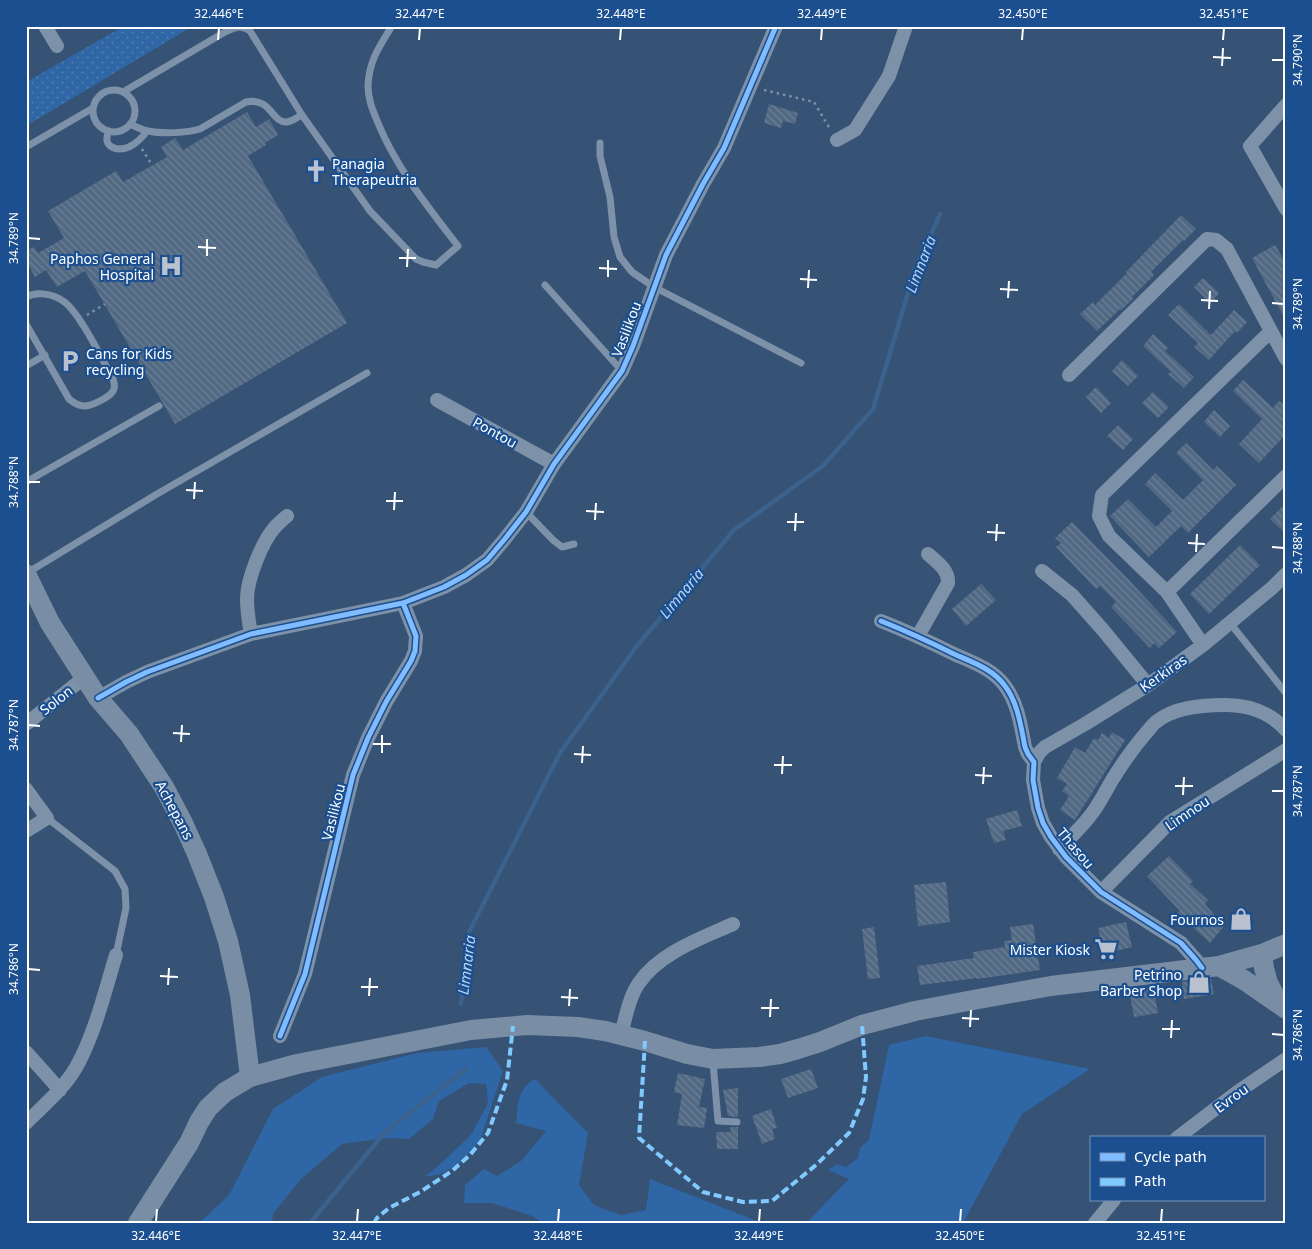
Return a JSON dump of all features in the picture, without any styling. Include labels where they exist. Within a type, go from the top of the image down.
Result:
[{"type":"main road","name":"Achepans","points":[[26,574],[50,623],[98,698],[129,734],[164,787],[197,854],[228,941],[240,995],[250,1077]]},
{"type":"main road","points":[[138,1223],[190,1143],[199,1122],[208,1108],[225,1092],[250,1077],[297,1064],[471,1030],[552,1026],[578,1027],[621,1034],[687,1054],[713,1059],[759,1057],[780,1054],[820,1042],[862,1025],[924,1010],[1051,986],[1211,967],[1262,954],[1286,944]]},
{"type":"main road","points":[[1262,954],[1268,983],[1283,1007]]},
{"type":"main road","points":[[1211,967],[1244,980],[1283,1007]]},
{"type":"street","points":[[45,26],[57,46]]},
{"type":"street","name":"Vasilikou","points":[[98,698],[147,672],[251,634],[403,603],[444,587],[466,575],[487,560],[526,512],[554,464],[622,371],[634,346],[666,255],[724,148],[776,26]]},
{"type":"street","points":[[837,140],[855,130],[889,76],[906,26]]},
{"type":"street","points":[[1286,105],[1250,146],[1286,209]]},
{"type":"street","points":[[1069,375],[1207,239],[1216,240],[1227,249],[1286,359]]},
{"type":"street","points":[[1202,645],[1167,592],[1108,536],[1099,516],[1102,495],[1271,331]]},
{"type":"street","name":"Pontou","points":[[437,400],[554,464]]},
{"type":"street","points":[[1167,592],[1286,476]]},
{"type":"street","points":[[251,634],[247,598],[248,584],[266,539],[287,516]]},
{"type":"street","points":[[918,636],[948,583],[945,570],[928,554]]},
{"type":"street","points":[[1042,571],[1072,595],[1148,685]]},
{"type":"street","name":"Kerkiras","points":[[1034,762],[1045,747],[1148,685],[1202,645],[1272,588],[1286,574]]},
{"type":"street","name":"Vasilikou","points":[[280,1036],[306,974],[354,775],[368,738],[415,652],[416,636],[403,603]]},
{"type":"street","name":"Thasou","points":[[881,620],[983,667],[996,675],[1006,686],[1013,699],[1025,747],[1034,762],[1033,780],[1038,808],[1043,823],[1059,849],[1101,892],[1181,943],[1196,960],[1211,967]]},
{"type":"street","name":"Solon","points":[[26,724],[85,677]]},
{"type":"street","points":[[1059,849],[1081,828],[1093,812],[1136,744],[1155,722],[1166,716],[1189,707],[1233,704],[1259,710],[1274,718],[1286,730]]},
{"type":"street","name":"Limnou","points":[[1101,892],[1170,822],[1286,750]]},
{"type":"street","points":[[26,789],[47,818],[26,832]]},
{"type":"street","points":[[621,1034],[631,1000],[638,984],[648,972],[680,949],[733,924]]},
{"type":"street","points":[[26,1123],[60,1090],[79,1063],[92,1032],[116,955]]},
{"type":"street","points":[[26,1052],[60,1090]]},
{"type":"street","name":"Evrou","points":[[1180,1136],[1236,1093],[1286,1059]]},
{"type":"street","points":[[1095,1223],[1112,1202]]},
{"type":"lane","points":[[123,92],[225,32],[245,27],[250,31],[302,115],[370,211],[416,259],[436,265],[458,246],[399,165],[383,135],[370,103],[368,88],[370,69],[375,54],[392,26]]},
{"type":"lane","points":[[110,90],[117,90],[123,92],[132,101],[134,115],[130,124],[124,129],[116,132],[109,131],[96,123],[93,116],[93,108],[98,96],[110,90]]},
{"type":"lane","points":[[130,124],[147,131],[194,131],[246,102],[252,101],[265,105],[282,121],[286,122],[302,115]]},
{"type":"lane","points":[[26,147],[93,108]]},
{"type":"lane","points":[[109,131],[107,142],[113,148],[118,149],[126,148],[138,141],[147,131]]},
{"type":"lane","points":[[600,143],[600,156],[610,197],[614,237],[620,257],[632,272],[654,287],[801,364]]},
{"type":"lane","points":[[545,286],[622,371]]},
{"type":"lane","points":[[26,297],[38,294],[50,295],[64,301],[79,320],[113,379],[114,391],[90,406],[75,404],[69,399],[26,324]]},
{"type":"lane","points":[[26,366],[45,355]]},
{"type":"lane","points":[[26,574],[157,494],[366,373]]},
{"type":"lane","points":[[26,482],[158,406]]},
{"type":"lane","points":[[526,512],[562,547],[574,544]]},
{"type":"lane","points":[[1230,623],[1284,692]]},
{"type":"lane","points":[[47,818],[115,871],[125,889],[126,908],[116,955]]},
{"type":"lane","points":[[713,1059],[718,1121],[737,1122]]},
{"type":"path","points":[[751,87],[814,102],[837,140]]},
{"type":"path","points":[[138,141],[152,166]]},
{"type":"path","points":[[79,320],[105,304]]},
{"type":"shaded area","points":[[124,26],[193,26],[26,126],[26,82]]},
{"type":"shaded area","points":[[926,1036],[1090,1069],[1022,1114],[963,1223],[806,1223],[849,1179],[828,1170],[837,1164],[846,1167],[858,1158],[860,1148],[869,1140],[889,1045]]},
{"type":"shaded area","points":[[486,1047],[503,1071],[480,1141],[459,1164],[441,1174],[424,1177],[471,1135],[488,1103],[486,1084],[469,1083],[439,1101],[433,1119],[409,1139],[387,1138],[342,1144],[301,1179],[273,1214],[272,1223],[199,1223],[229,1195],[273,1109],[322,1077],[417,1053]]},
{"type":"shaded area","points":[[535,1079],[588,1133],[579,1185],[594,1205],[621,1215],[646,1210],[650,1179],[757,1221],[756,1223],[543,1223],[532,1216],[492,1203],[464,1203],[465,1185],[484,1169],[497,1176],[521,1161],[546,1131],[516,1123],[518,1104],[522,1093],[529,1083]]},
{"type":"building","points":[[769,104],[798,113],[795,124],[783,121],[781,128],[764,123]]},
{"type":"building","name":"Paphos General Hospital","points":[[247,112],[256,127],[269,119],[278,135],[248,156],[347,323],[175,424],[85,271],[57,287],[46,270],[35,277],[26,261],[26,251],[34,247],[38,253],[64,238],[48,211],[116,171],[123,182],[167,157],[161,147],[175,138],[183,150]]},
{"type":"building","points":[[1181,215],[1196,229],[1151,272],[1154,275],[1132,297],[1133,299],[1097,331],[1080,314],[1093,302],[1095,305]]},
{"type":"building","points":[[1275,245],[1286,263],[1286,321],[1252,258]]},
{"type":"building","points":[[1203,278],[1219,293],[1210,303],[1194,287]]},
{"type":"building","points":[[1179,304],[1211,335],[1234,310],[1247,322],[1237,333],[1235,331],[1209,360],[1194,347],[1198,343],[1168,315]]},
{"type":"building","points":[[1153,334],[1168,348],[1165,351],[1194,377],[1184,388],[1168,374],[1171,372],[1143,346]]},
{"type":"building","points":[[1122,360],[1138,376],[1128,386],[1112,371]]},
{"type":"building","points":[[1243,380],[1273,408],[1279,401],[1286,407],[1286,434],[1259,463],[1239,444],[1262,419],[1233,391]]},
{"type":"building","points":[[1096,387],[1111,403],[1101,413],[1086,397]]},
{"type":"building","points":[[1153,392],[1169,407],[1158,418],[1142,403]]},
{"type":"building","points":[[1214,410],[1230,426],[1220,437],[1204,422]]},
{"type":"building","points":[[1118,425],[1133,439],[1123,450],[1107,436]]},
{"type":"building","points":[[1186,443],[1213,470],[1217,466],[1236,485],[1188,533],[1181,526],[1149,557],[1110,516],[1128,499],[1156,527],[1172,511],[1145,484],[1155,473],[1183,500],[1203,480],[1176,453]]},
{"type":"building","points":[[1286,503],[1286,534],[1270,519]]},
{"type":"building","points":[[1072,522],[1177,632],[1159,648],[1154,643],[1150,648],[1111,607],[1116,602],[1100,586],[1096,589],[1056,547],[1061,543],[1055,538]]},
{"type":"building","points":[[1240,545],[1260,565],[1209,614],[1190,594]]},
{"type":"building","points":[[981,584],[996,600],[966,626],[952,609]]},
{"type":"building","points":[[1112,732],[1125,740],[1075,820],[1060,810],[1069,796],[1062,791],[1067,784],[1057,778],[1075,747],[1085,753],[1094,738],[1098,740],[1102,733],[1109,738]]},
{"type":"building","points":[[1017,810],[1022,826],[1003,831],[1006,840],[994,843],[986,819]]},
{"type":"building","points":[[1169,856],[1193,881],[1190,884],[1208,900],[1205,904],[1224,926],[1210,943],[1177,913],[1180,911],[1147,876]]},
{"type":"building","points":[[946,882],[950,922],[918,926],[914,885]]},
{"type":"building","points":[[1126,922],[1132,947],[1104,954],[1098,928]]},
{"type":"building","points":[[1033,924],[1040,970],[920,985],[917,966],[974,958],[973,952],[1005,947],[1004,941],[1012,940],[1010,927]]},
{"type":"building","points":[[874,927],[880,978],[868,979],[862,929]]},
{"type":"building","points":[[1211,979],[1214,994],[1184,999],[1182,982]]},
{"type":"building","points":[[1153,986],[1158,1013],[1134,1017],[1129,990]]},
{"type":"building","points":[[811,1069],[818,1088],[788,1098],[781,1079]]},
{"type":"building","points":[[678,1073],[705,1079],[699,1107],[707,1108],[704,1128],[677,1125],[682,1094],[674,1092]]},
{"type":"building","points":[[738,1088],[738,1117],[728,1116],[723,1090]]},
{"type":"building","points":[[771,1109],[777,1128],[772,1129],[775,1139],[762,1144],[752,1116]]},
{"type":"building","points":[[730,1127],[738,1127],[738,1149],[717,1149],[716,1132],[731,1132]]},
{"type":"waterway","name":"Limnaria","points":[[461,1004],[469,932],[560,753],[636,647],[734,530],[823,466],[873,409],[915,270],[940,214]]},
{"type":"waterway","name":"Limnaria","points":[[310,1223],[385,1132],[466,1069]]},
{"type":"marked path","points":[[645,1041],[639,1138],[703,1192],[743,1202],[772,1201],[816,1165],[849,1133],[863,1099],[866,1077],[862,1025]]},
{"type":"marked path","points":[[374,1223],[389,1208],[420,1192],[452,1171],[470,1155],[488,1133],[507,1080],[513,1026]]},
{"type":"cycle path","points":[[98,698],[147,672],[251,634],[403,603],[444,587],[466,575],[487,560],[526,512],[554,464],[622,371],[666,255],[724,148],[776,26]]},
{"type":"cycle path","points":[[280,1036],[305,974],[353,775],[368,738],[415,651],[416,636],[403,603]]},
{"type":"cycle path","points":[[881,621],[975,663],[1000,680],[1013,700],[1025,747],[1034,762],[1033,780],[1038,808],[1043,823],[1051,837],[1066,857],[1101,892],[1181,943],[1202,968]]},
{"type":"place","name":"Panagia Therapeutria","points":[[316,171]]},
{"type":"place","name":"Paphos General Hospital","points":[[171,266]]},
{"type":"place","name":"Cans for Kids recycling","points":[[70,361]]},
{"type":"place","name":"Fournos","points":[[1241,919]]},
{"type":"place","name":"Mister Kiosk","points":[[1106,949]]},
{"type":"place","name":"Petrino Barber Shop","points":[[1199,982]]}]
